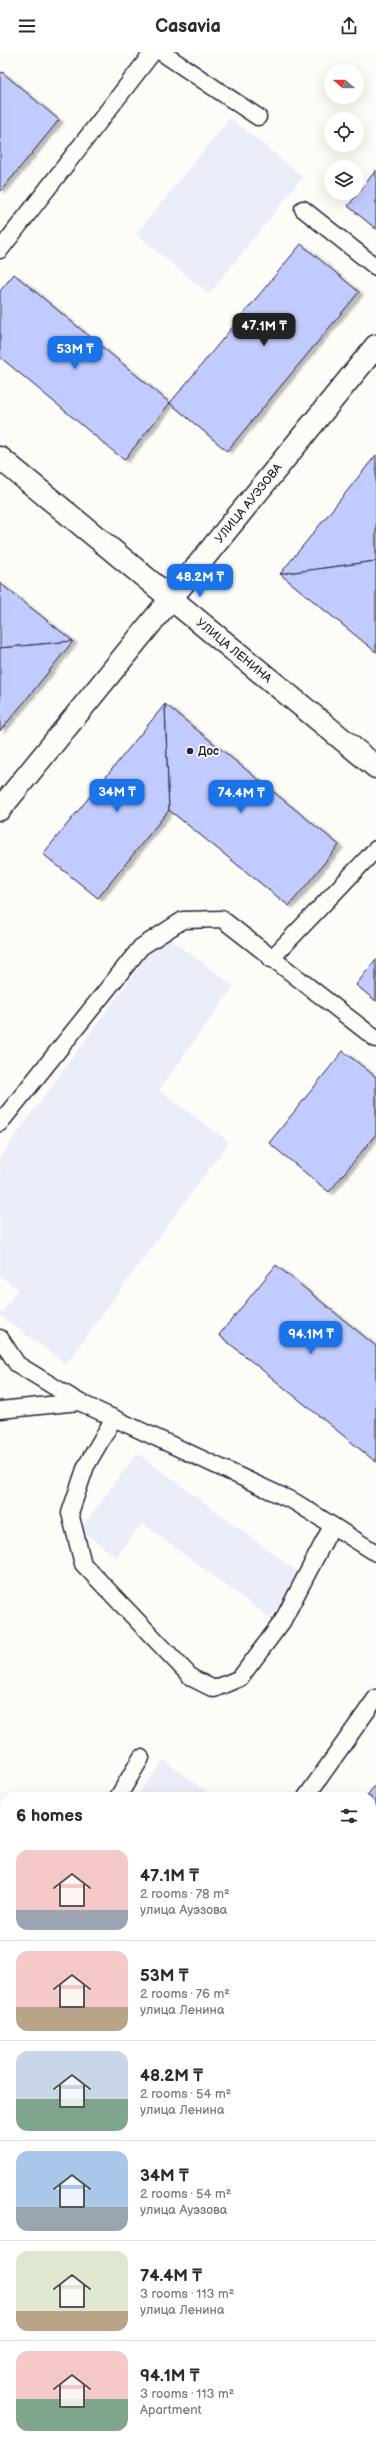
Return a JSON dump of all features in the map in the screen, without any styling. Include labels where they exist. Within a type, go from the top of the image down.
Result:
[{"type":"street","name":"УЛИЦА АУЭЗОВА","points":[[0,809],[376,346]]},
{"type":"street","name":"УЛИЦА ЛЕНИНА","points":[[0,458],[376,767]]},
{"type":"lane","points":[[0,250],[153,52]]},
{"type":"lane","points":[[162,52],[258,117]]},
{"type":"lane","points":[[304,209],[376,267]]},
{"type":"lane","points":[[271,959],[376,849]]},
{"type":"lane","points":[[0,1123],[141,947],[183,920],[222,919],[376,1040]]},
{"type":"lane","points":[[0,1338],[17,1364],[79,1402],[295,1502],[376,1553]]},
{"type":"lane","points":[[0,1410],[79,1402]]},
{"type":"lane","points":[[114,1418],[86,1466],[70,1512],[83,1564],[192,1678],[214,1688],[240,1678],[282,1622],[332,1526]]},
{"type":"lane","points":[[310,1792],[376,1698]]},
{"type":"lane","points":[[121,1792],[141,1758]]},
{"type":"shaded area","points":[[230,118],[303,177],[209,294],[136,234]]},
{"type":"shaded area","points":[[163,934],[234,986],[159,1090],[229,1142],[66,1364],[0,1315],[18,1289],[0,1276],[0,1157]]},
{"type":"shaded area","points":[[137,1453],[302,1575],[270,1618],[142,1523],[116,1557],[80,1530]]},
{"type":"shaded area","points":[[164,1760],[206,1792],[140,1792]]},
{"type":"building","points":[[2,72],[59,120],[0,192],[0,75]]},
{"type":"building","points":[[376,170],[376,229],[348,206],[353,200],[364,200],[364,185]]},
{"type":"building","points":[[301,244],[359,292],[227,451],[170,403]]},
{"type":"building","points":[[14,274],[170,403],[124,460],[0,357],[0,291]]},
{"type":"building","points":[[376,455],[376,561],[280,574],[327,516]]},
{"type":"building","points":[[376,561],[376,652],[280,574]]},
{"type":"building","points":[[0,583],[11,592],[73,641],[0,648]]},
{"type":"building","points":[[73,641],[25,701],[0,731],[0,648]]},
{"type":"building","points":[[165,704],[169,810],[98,898],[43,854]]},
{"type":"building","points":[[165,704],[339,845],[289,906],[169,810]]},
{"type":"building","points":[[376,959],[376,1001],[356,985]]},
{"type":"building","points":[[343,1051],[376,1077],[376,1134],[329,1192],[269,1143]]},
{"type":"building","points":[[276,1265],[376,1346],[376,1462],[219,1335]]},
{"type":"building","points":[[376,1784],[376,1792],[370,1792]]},
{"type":"place","name":"Дос","points":[[190,751]]}]
